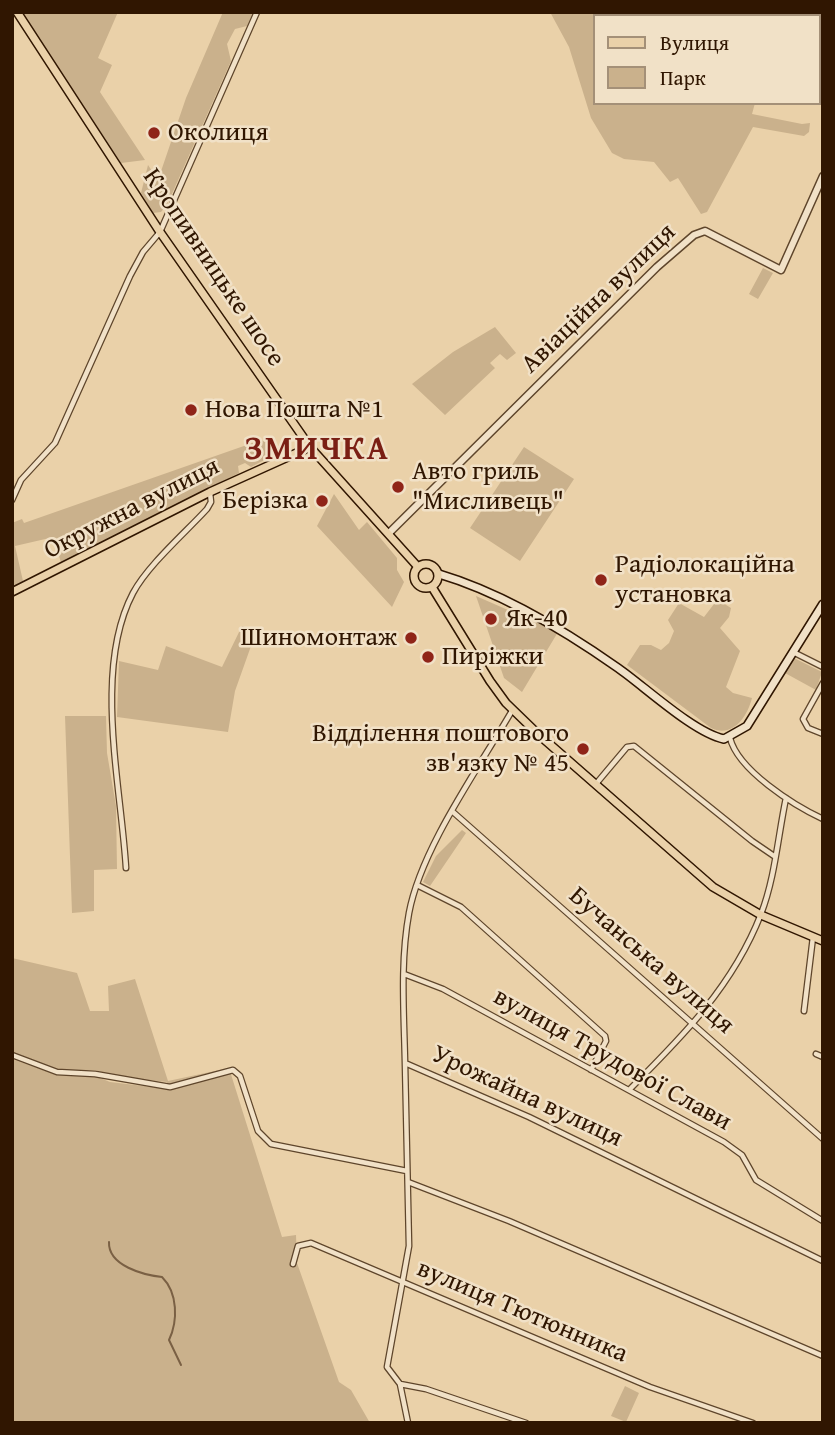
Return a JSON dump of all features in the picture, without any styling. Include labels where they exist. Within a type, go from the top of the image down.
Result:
[{"type":"main road","name":"Кропивницьке шосе","points":[[17,12],[160,232],[310,447],[418,566]]},
{"type":"main road","name":"Окружна вулиця","points":[[12,592],[210,492],[310,447]]},
{"type":"main road","name":"Кропивницьке шосе","points":[[418,566],[431,565],[439,575]]},
{"type":"main road","name":"Кропивницьке шосе","points":[[418,566],[414,572],[416,584],[426,589],[432,587]]},
{"type":"main road","points":[[821,605],[747,726],[730,738],[718,738],[561,629],[463,581],[439,575],[432,587],[490,681],[513,709],[596,785],[713,887],[761,915],[823,941]]},
{"type":"street","points":[[12,500],[21,480],[55,443],[130,276],[143,252],[160,232],[257,12]]},
{"type":"street","name":"Авіаційна вулиця","points":[[389,533],[657,267],[694,235],[705,231],[780,270],[823,176]]},
{"type":"street","points":[[126,868],[111,716],[115,659],[125,612],[134,591],[207,509],[211,502],[210,492]]},
{"type":"street","points":[[792,652],[823,667]]},
{"type":"street","points":[[823,683],[803,719],[808,728],[823,734]]},
{"type":"street","name":"Урожайна вулиця","points":[[513,709],[453,812],[417,885],[409,913],[404,974],[405,1063],[529,1117],[823,1261]]},
{"type":"street","points":[[730,738],[737,756],[786,799],[823,819]]},
{"type":"street","points":[[596,785],[627,747],[634,746],[774,856]]},
{"type":"street","points":[[629,1089],[694,1024],[726,984],[761,915],[786,799]]},
{"type":"street","name":"Бучанська вулиця","points":[[453,812],[823,1139]]},
{"type":"street","points":[[417,885],[461,907],[605,1036],[607,1041],[591,1070]]},
{"type":"street","points":[[804,1011],[813,937]]},
{"type":"street","name":"вулиця Трудової Слави","points":[[404,974],[436,985],[733,1147],[745,1159],[756,1180],[823,1221]]},
{"type":"street","points":[[816,1054],[823,1057]]},
{"type":"street","points":[[12,1055],[57,1072],[95,1074],[170,1087],[233,1070],[240,1076],[258,1130],[265,1140],[278,1147],[407,1171]]},
{"type":"street","points":[[405,1063],[410,1235],[404,1283],[386,1359],[389,1372],[400,1384],[408,1423]]},
{"type":"street","points":[[408,1182],[509,1221],[823,1356]]},
{"type":"street","name":"вулиця Тютюнника","points":[[293,1265],[298,1246],[311,1243],[650,1387],[753,1423]]},
{"type":"street","points":[[400,1384],[426,1388],[526,1423]]},
{"type":"green space","points":[[17,12],[118,12],[98,58],[112,65],[100,92],[145,160],[121,163],[83,105],[78,107]]},
{"type":"green space","points":[[223,12],[253,12],[247,26],[235,29],[227,44],[231,61],[167,205],[161,212],[153,213],[141,193],[148,165],[158,180],[186,98]]},
{"type":"green space","points":[[550,12],[792,12],[594,14],[594,105],[754,105],[752,114],[802,124],[810,123],[809,132],[804,136],[753,127],[707,212],[701,214],[678,178],[670,182],[654,162],[624,159],[612,153],[591,118],[569,47]]},
{"type":"green space","points":[[763,268],[773,273],[758,299],[749,294]]},
{"type":"green space","points":[[495,327],[516,353],[507,360],[500,354],[490,363],[495,368],[445,415],[412,384],[453,352]]},
{"type":"green space","points":[[261,440],[273,444],[276,454],[251,467],[245,463],[238,466],[239,473],[61,563],[54,537],[15,546],[23,581],[12,587],[12,523],[22,519],[24,523]]},
{"type":"green space","points":[[524,447],[574,479],[520,561],[470,528]]},
{"type":"green space","points":[[334,494],[359,530],[367,522],[397,558],[397,570],[404,582],[392,607],[317,526]]},
{"type":"green space","points":[[476,596],[558,632],[522,692],[504,678]]},
{"type":"green space","points":[[679,603],[704,617],[714,604],[723,603],[731,608],[729,617],[720,628],[740,651],[726,687],[733,693],[752,698],[742,719],[732,728],[711,728],[627,665],[640,645],[651,645],[661,650],[669,643],[674,631],[668,620]]},
{"type":"green space","points":[[242,626],[256,632],[235,691],[228,732],[117,717],[119,661],[158,670],[166,646],[222,667]]},
{"type":"green space","points":[[794,658],[822,672],[816,690],[785,673]]},
{"type":"green space","points":[[65,716],[106,716],[107,753],[116,806],[117,869],[94,870],[94,911],[72,913]]},
{"type":"green space","points":[[462,830],[466,833],[430,886],[423,882],[436,856]]},
{"type":"green space","points":[[12,958],[77,973],[90,1011],[109,1011],[108,986],[135,979],[168,1081],[229,1068],[282,1237],[296,1235],[297,1263],[339,1382],[351,1390],[370,1423],[12,1423],[12,1059],[57,1075],[95,1076],[110,1082],[169,1089],[167,1082],[109,1076],[96,1070],[58,1070],[12,1053]]},
{"type":"green space","points":[[625,1386],[639,1393],[626,1422],[611,1416]]},
{"type":"waterway","points":[[109,1242],[110,1250],[121,1263],[128,1268],[162,1277],[167,1284],[175,1307],[169,1340],[181,1365]]},
{"type":"place","name":"Околиця","points":[[154,133]]},
{"type":"place","name":"Нова Пошта №1","points":[[191,410]]},
{"type":"place","name":"Авто гриль \"Мисливець\"","points":[[398,487]]},
{"type":"place","name":"Берізка","points":[[322,501]]},
{"type":"place","name":"Радіолокаційна установка","points":[[601,580]]},
{"type":"place","name":"Як-40","points":[[491,619]]},
{"type":"place","name":"Шиномонтаж","points":[[411,638]]},
{"type":"place","name":"Пиріжки","points":[[428,657]]},
{"type":"place","name":"Відділення поштового зв'язку № 45","points":[[583,749]]},
{"type":"district","name":"ЗМИЧКА","points":[[317,451]]}]
